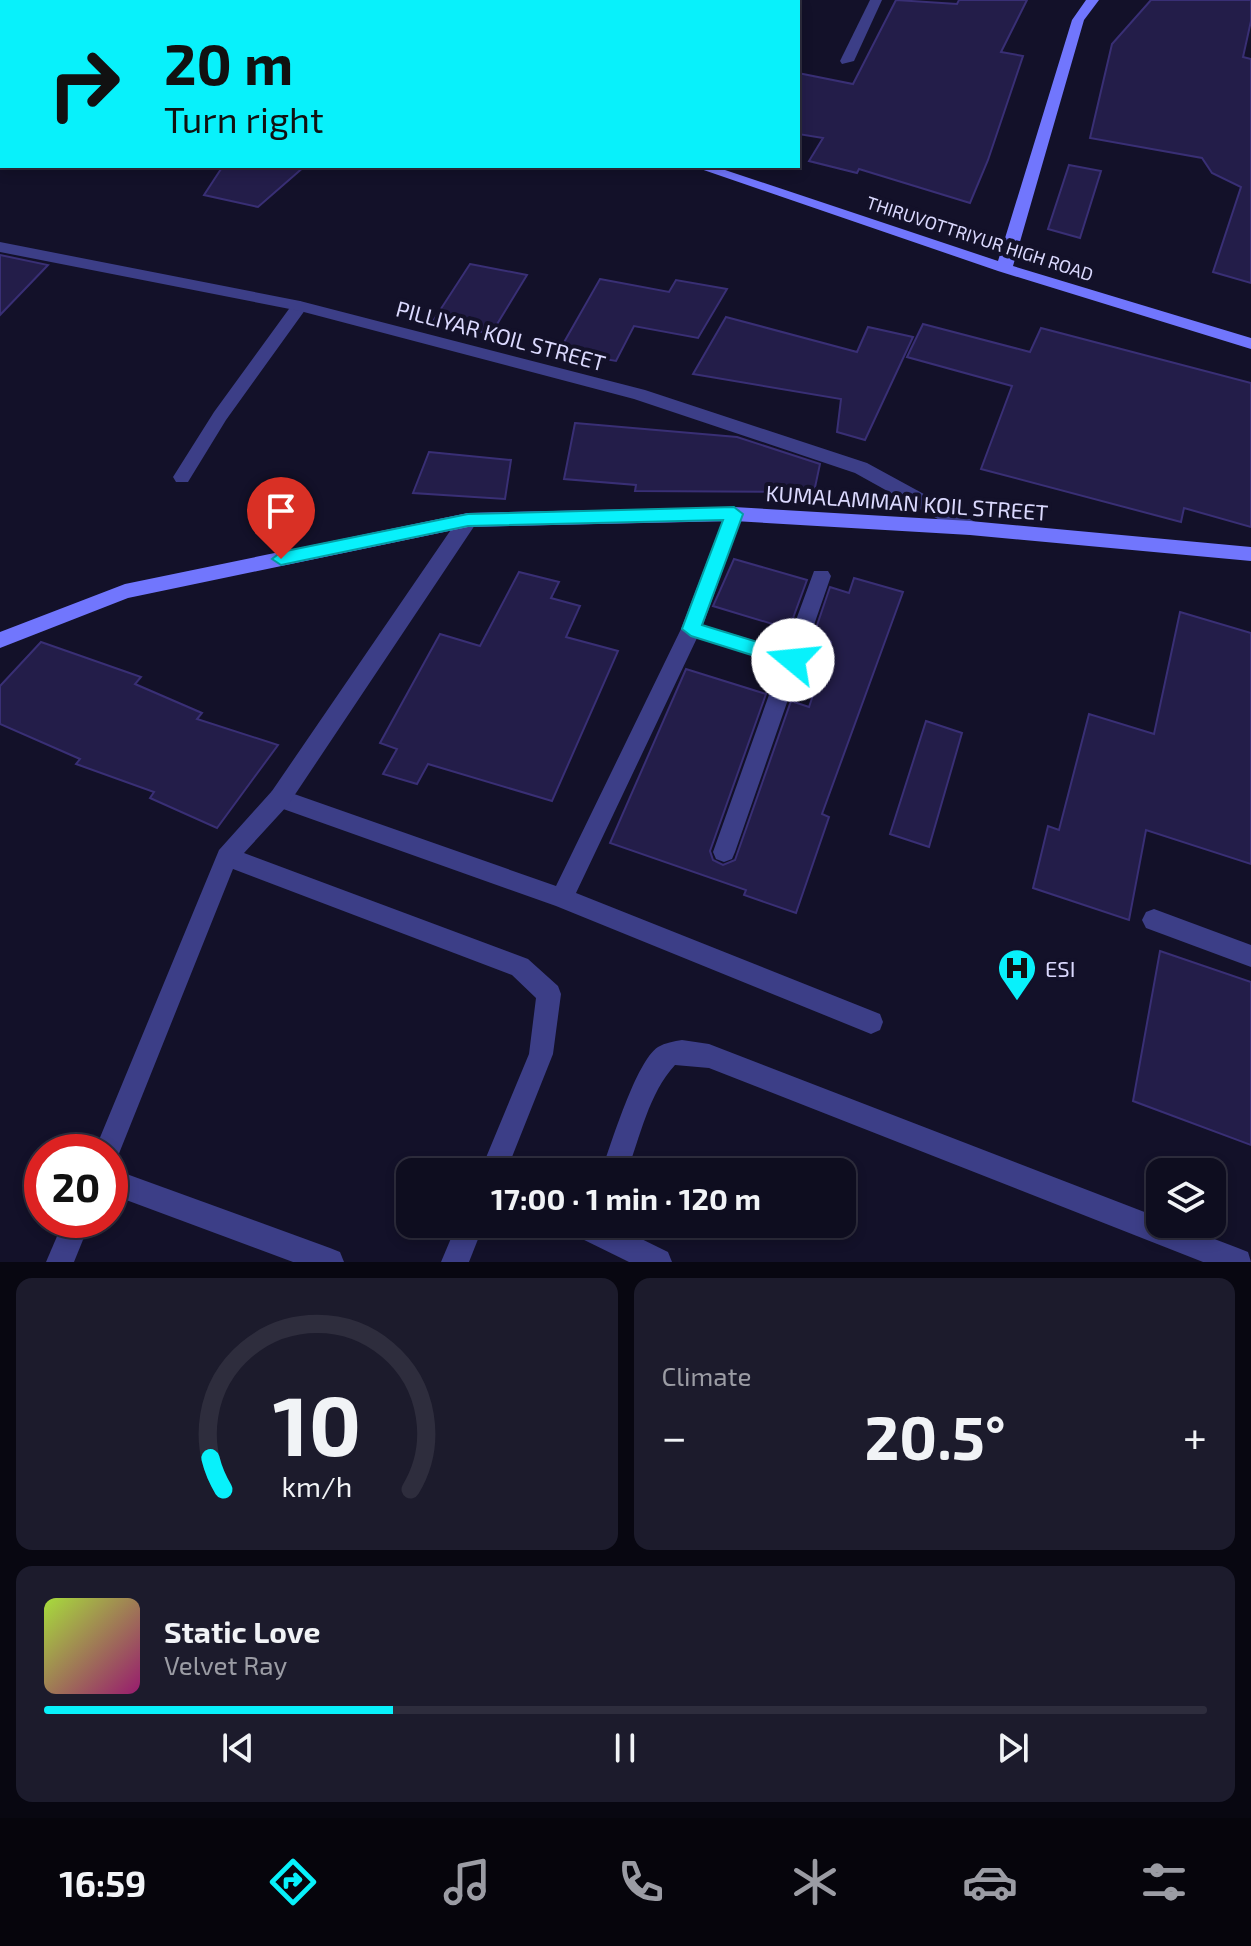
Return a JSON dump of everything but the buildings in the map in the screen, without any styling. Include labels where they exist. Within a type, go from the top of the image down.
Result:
[{"type":"main road","points":[[1004,268],[1078,20],[1093,0]]},
{"type":"main road","name":"THIRUVOTTRIYUR HIGH ROAD","points":[[705,168],[1004,268],[1251,344]]},
{"type":"main road","name":"KUMALAMMAN KOIL STREET","points":[[0,640],[125,591],[468,520],[734,514],[970,528],[1251,554]]},
{"type":"street","points":[[847,61],[876,0]]},
{"type":"street","name":"PILLIYAR KOIL STREET","points":[[0,247],[300,306],[639,394],[861,468],[970,528]]},
{"type":"street","points":[[182,477],[220,416],[300,306]]},
{"type":"street","points":[[562,898],[691,629],[734,514]]},
{"type":"street","points":[[114,1134],[227,857],[280,798],[468,520]]},
{"type":"street","points":[[724,852],[821,576]]},
{"type":"street","points":[[691,629],[793,660]]},
{"type":"street","points":[[280,798],[562,898],[871,1022]]},
{"type":"street","points":[[227,857],[520,967],[549,994],[541,1054],[499,1158]]},
{"type":"street","points":[[1154,920],[1251,956]]},
{"type":"street","points":[[619,1158],[653,1072],[663,1058],[682,1050],[723,1062],[1238,1262]]},
{"type":"street","points":[[128,1188],[330,1262]]},
{"type":"street","points":[[60,1262],[70,1238]]},
{"type":"street","points":[[455,1262],[465,1238]]},
{"type":"street","points":[[614,1238],[658,1262]]},
{"type":"place","name":"ESI","points":[[1017,1002]]},
{"type":"route","points":[[281,559],[468,520],[734,514],[691,629],[793,660]]}]
